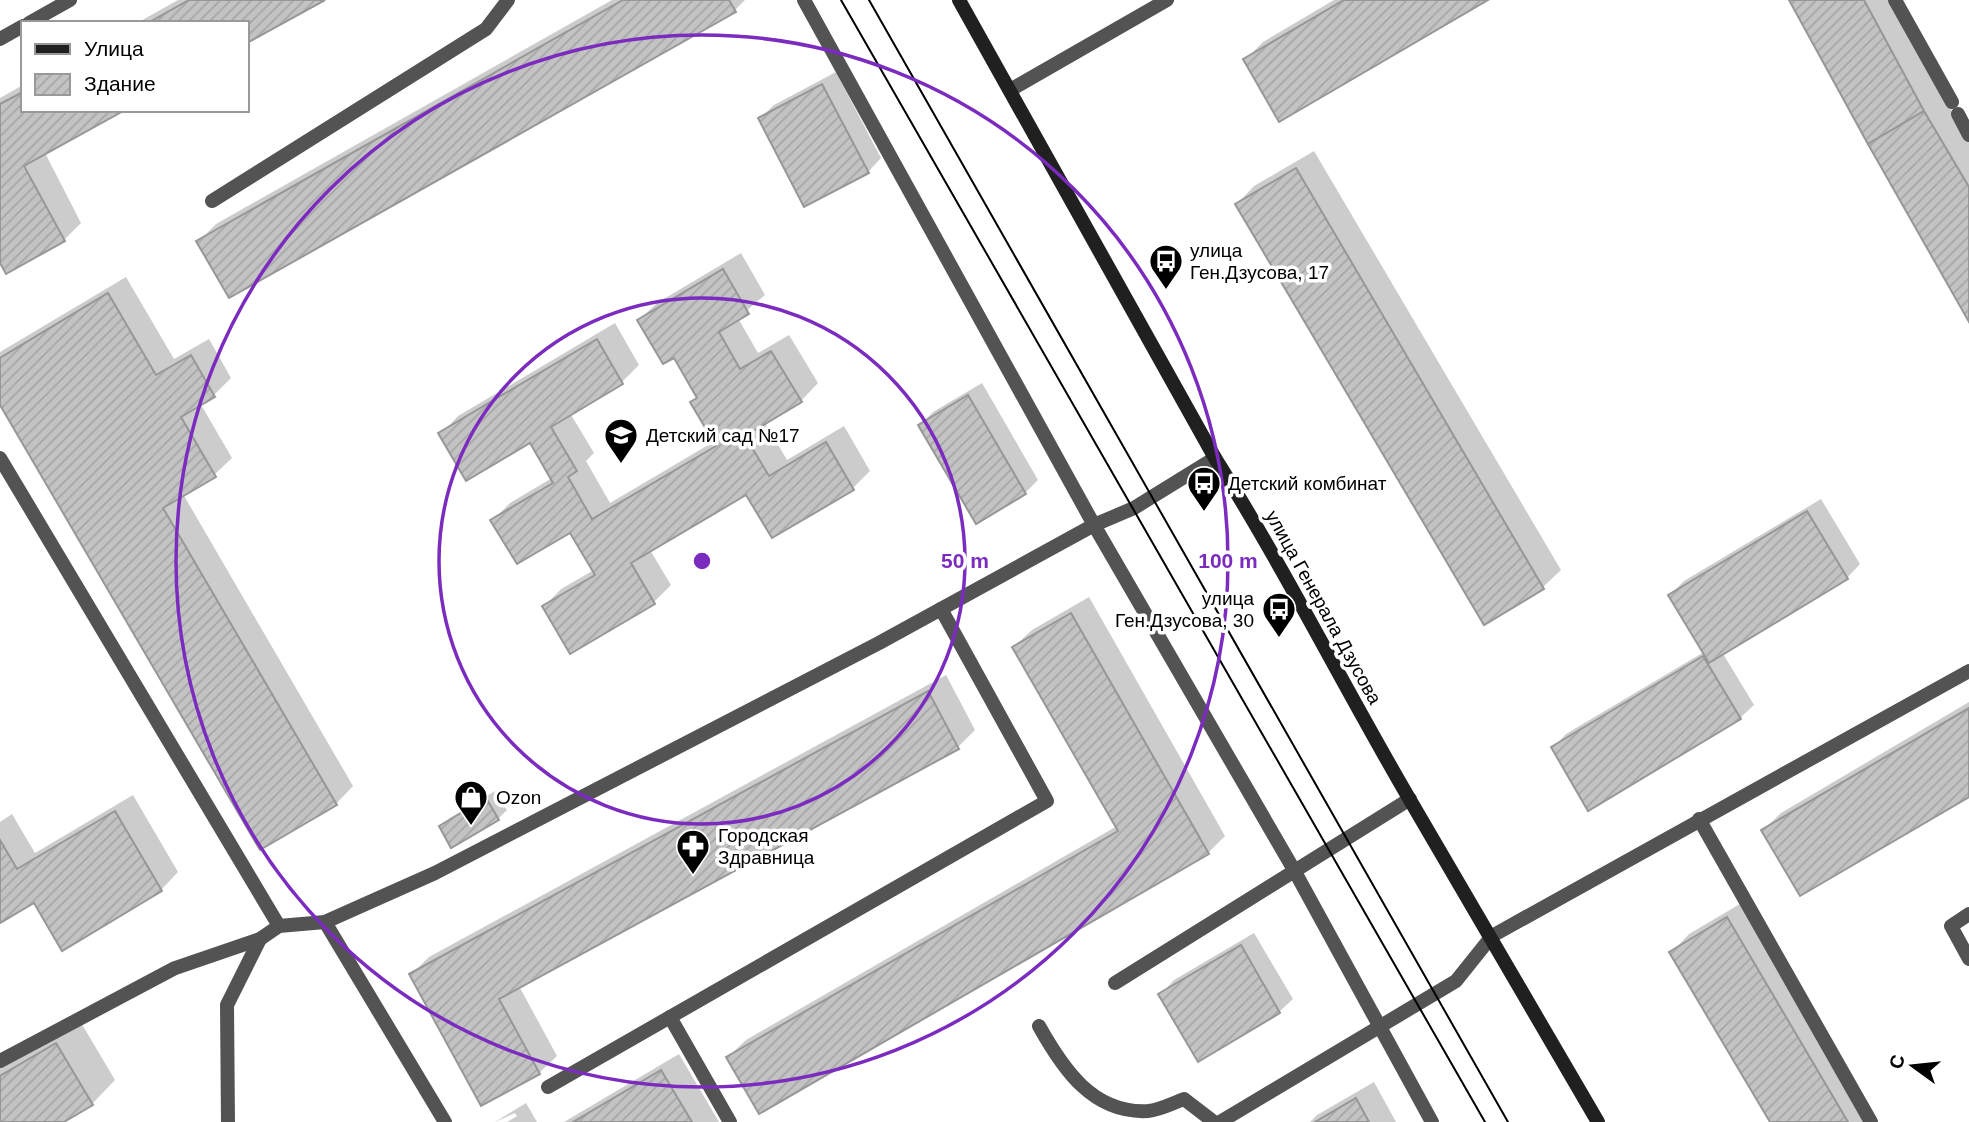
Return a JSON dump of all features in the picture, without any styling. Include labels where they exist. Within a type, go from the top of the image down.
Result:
[{"type":"street","name":"улица Генерала Дзусова","points":[[959,0],[1215,458],[1255,522],[1410,799],[1598,1122]]},
{"type":"lane","points":[[32,21],[69,0]]},
{"type":"lane","points":[[212,201],[485,30],[508,0]]},
{"type":"lane","points":[[804,0],[1094,525],[1294,870],[1432,1122]]},
{"type":"lane","points":[[1010,90],[1167,0]]},
{"type":"lane","points":[[1895,0],[1969,135]]},
{"type":"lane","points":[[0,39],[21,27]]},
{"type":"lane","points":[[0,458],[279,926]]},
{"type":"lane","points":[[0,1061],[175,968],[260,940],[279,926],[325,922],[435,873],[941,609],[1094,525],[1134,508],[1215,458]]},
{"type":"lane","points":[[548,1087],[1047,801],[941,609]]},
{"type":"lane","points":[[1220,1122],[1378,1026],[1419,1006],[1456,981],[1492,936],[1969,671]]},
{"type":"lane","points":[[1115,983],[1410,799]]},
{"type":"lane","points":[[1699,819],[1871,1122]]},
{"type":"lane","points":[[1969,914],[1951,926],[1969,959]]},
{"type":"lane","points":[[325,922],[445,1122]]},
{"type":"lane","points":[[228,1122],[227,1005],[260,940]]},
{"type":"lane","points":[[670,1017],[730,1122]]},
{"type":"lane","points":[[1039,1026],[1061,1066],[1113,1108],[1150,1111],[1184,1099],[1214,1122]]},
{"type":"building","points":[[189,0],[325,0],[248,42],[248,21],[152,21]]},
{"type":"building","points":[[623,0],[729,0],[736,12],[229,298],[196,241]]},
{"type":"building","points":[[1344,0],[1488,0],[1279,122],[1243,59]]},
{"type":"building","points":[[1789,0],[1864,0],[1924,111],[1868,144]]},
{"type":"building","points":[[822,84],[869,173],[804,207],[758,118]]},
{"type":"building","points":[[21,93],[21,112],[121,112],[24,166],[65,241],[6,274],[0,263],[0,104]]},
{"type":"building","points":[[1924,111],[1969,187],[1969,322],[1868,144]]},
{"type":"building","points":[[1296,168],[1544,589],[1484,625],[1235,204]]},
{"type":"building","points":[[723,269],[749,314],[719,332],[740,369],[771,351],[802,402],[745,436],[769,476],[826,442],[854,490],[772,538],[746,495],[631,563],[655,604],[570,654],[542,606],[595,575],[570,533],[517,564],[490,520],[553,483],[530,443],[466,481],[438,433],[597,339],[623,384],[551,427],[577,471],[568,477],[592,519],[716,446],[690,402],[697,398],[674,358],[663,364],[637,320]]},
{"type":"building","points":[[108,293],[156,375],[191,355],[215,397],[181,417],[216,477],[163,508],[337,805],[260,850],[0,405],[0,358]]},
{"type":"building","points":[[968,395],[1026,494],[976,524],[918,425]]},
{"type":"building","points":[[1807,511],[1848,579],[1709,663],[1668,595]]},
{"type":"building","points":[[1071,613],[1209,854],[759,1114],[726,1057],[1118,831],[1012,647]]},
{"type":"building","points":[[1703,656],[1741,719],[1588,811],[1551,747]]},
{"type":"building","points":[[928,691],[959,749],[499,999],[540,1074],[481,1106],[409,974]]},
{"type":"building","points":[[1969,708],[1969,797],[1800,896],[1761,830]]},
{"type":"building","points":[[486,798],[499,820],[451,848],[439,826]]},
{"type":"building","points":[[115,811],[162,891],[62,951],[34,903],[0,923],[0,840],[17,869]]},
{"type":"building","points":[[1727,917],[1848,1122],[1770,1122],[1669,952]]},
{"type":"building","points":[[1241,945],[1280,1013],[1198,1062],[1158,994]]},
{"type":"building","points":[[56,1043],[93,1105],[64,1122],[0,1122],[0,1076]]},
{"type":"building","points":[[661,1070],[692,1122],[573,1122]]},
{"type":"building","points":[[1356,1098],[1369,1122],[1315,1122]]},
{"type":"tram line","points":[[841,0],[1485,1122]]},
{"type":"tram line","points":[[869,0],[1508,1122]]},
{"type":"place","name":"улица Ген.Дзусова, 17","points":[[1166,291]]},
{"type":"place","name":"Детский сад №17","points":[[621,465]]},
{"type":"place","name":"Детский комбинат","points":[[1204,513]]},
{"type":"place","name":"улица Ген.Дзусова, 30","points":[[1279,639]]},
{"type":"place","name":"Ozon","points":[[471,827]]},
{"type":"place","name":"Городская Здравница","points":[[693,876]]}]
